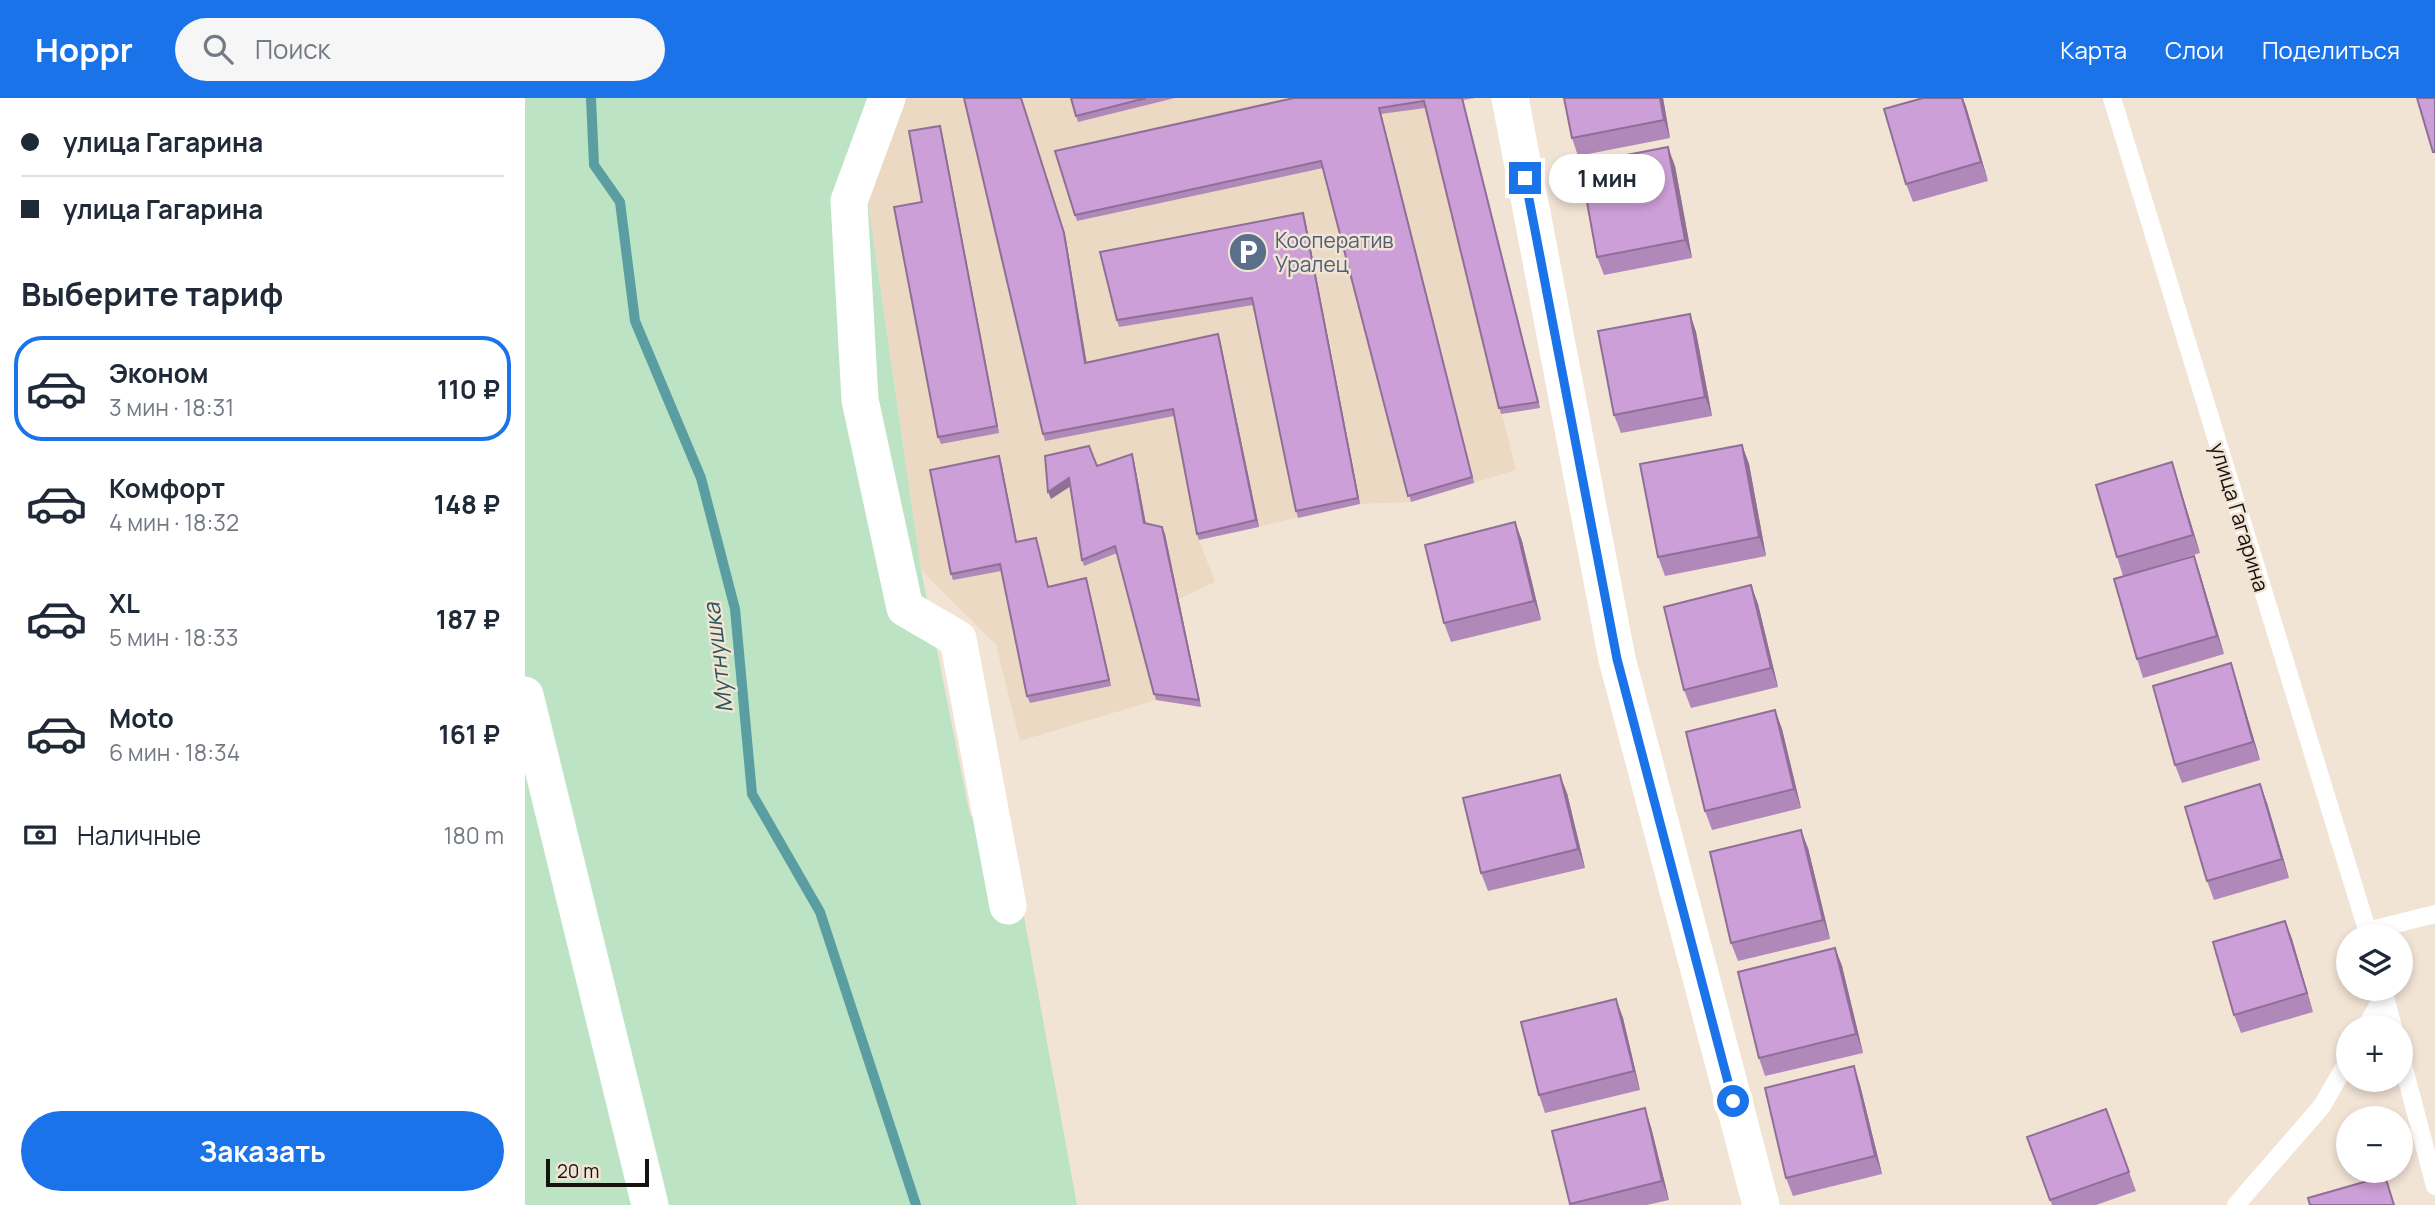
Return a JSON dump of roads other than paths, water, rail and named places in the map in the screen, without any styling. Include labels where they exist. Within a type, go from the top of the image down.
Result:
[{"type":"street","points":[[887,98],[849,201],[860,400],[905,608],[958,639],[1008,906]]},
{"type":"street","points":[[1510,98],[1617,659],[1761,1205]]},
{"type":"street","points":[[525,695],[650,1205]]},
{"type":"lane","name":"улица Гагарина","points":[[2112,98],[2365,924]]},
{"type":"lane","points":[[2402,924],[2435,914]]},
{"type":"lane","points":[[2236,1205],[2322,1106],[2336,1082]]},
{"type":"lane","points":[[2410,1092],[2435,1186]]},
{"type":"waterway","name":"Мутнушка","points":[[591,98],[594,165],[620,202],[635,321],[701,478],[735,609],[752,794],[820,912],[916,1205]]},
{"type":"place","name":"Кооператив Уралец","points":[[1248,252]]}]
